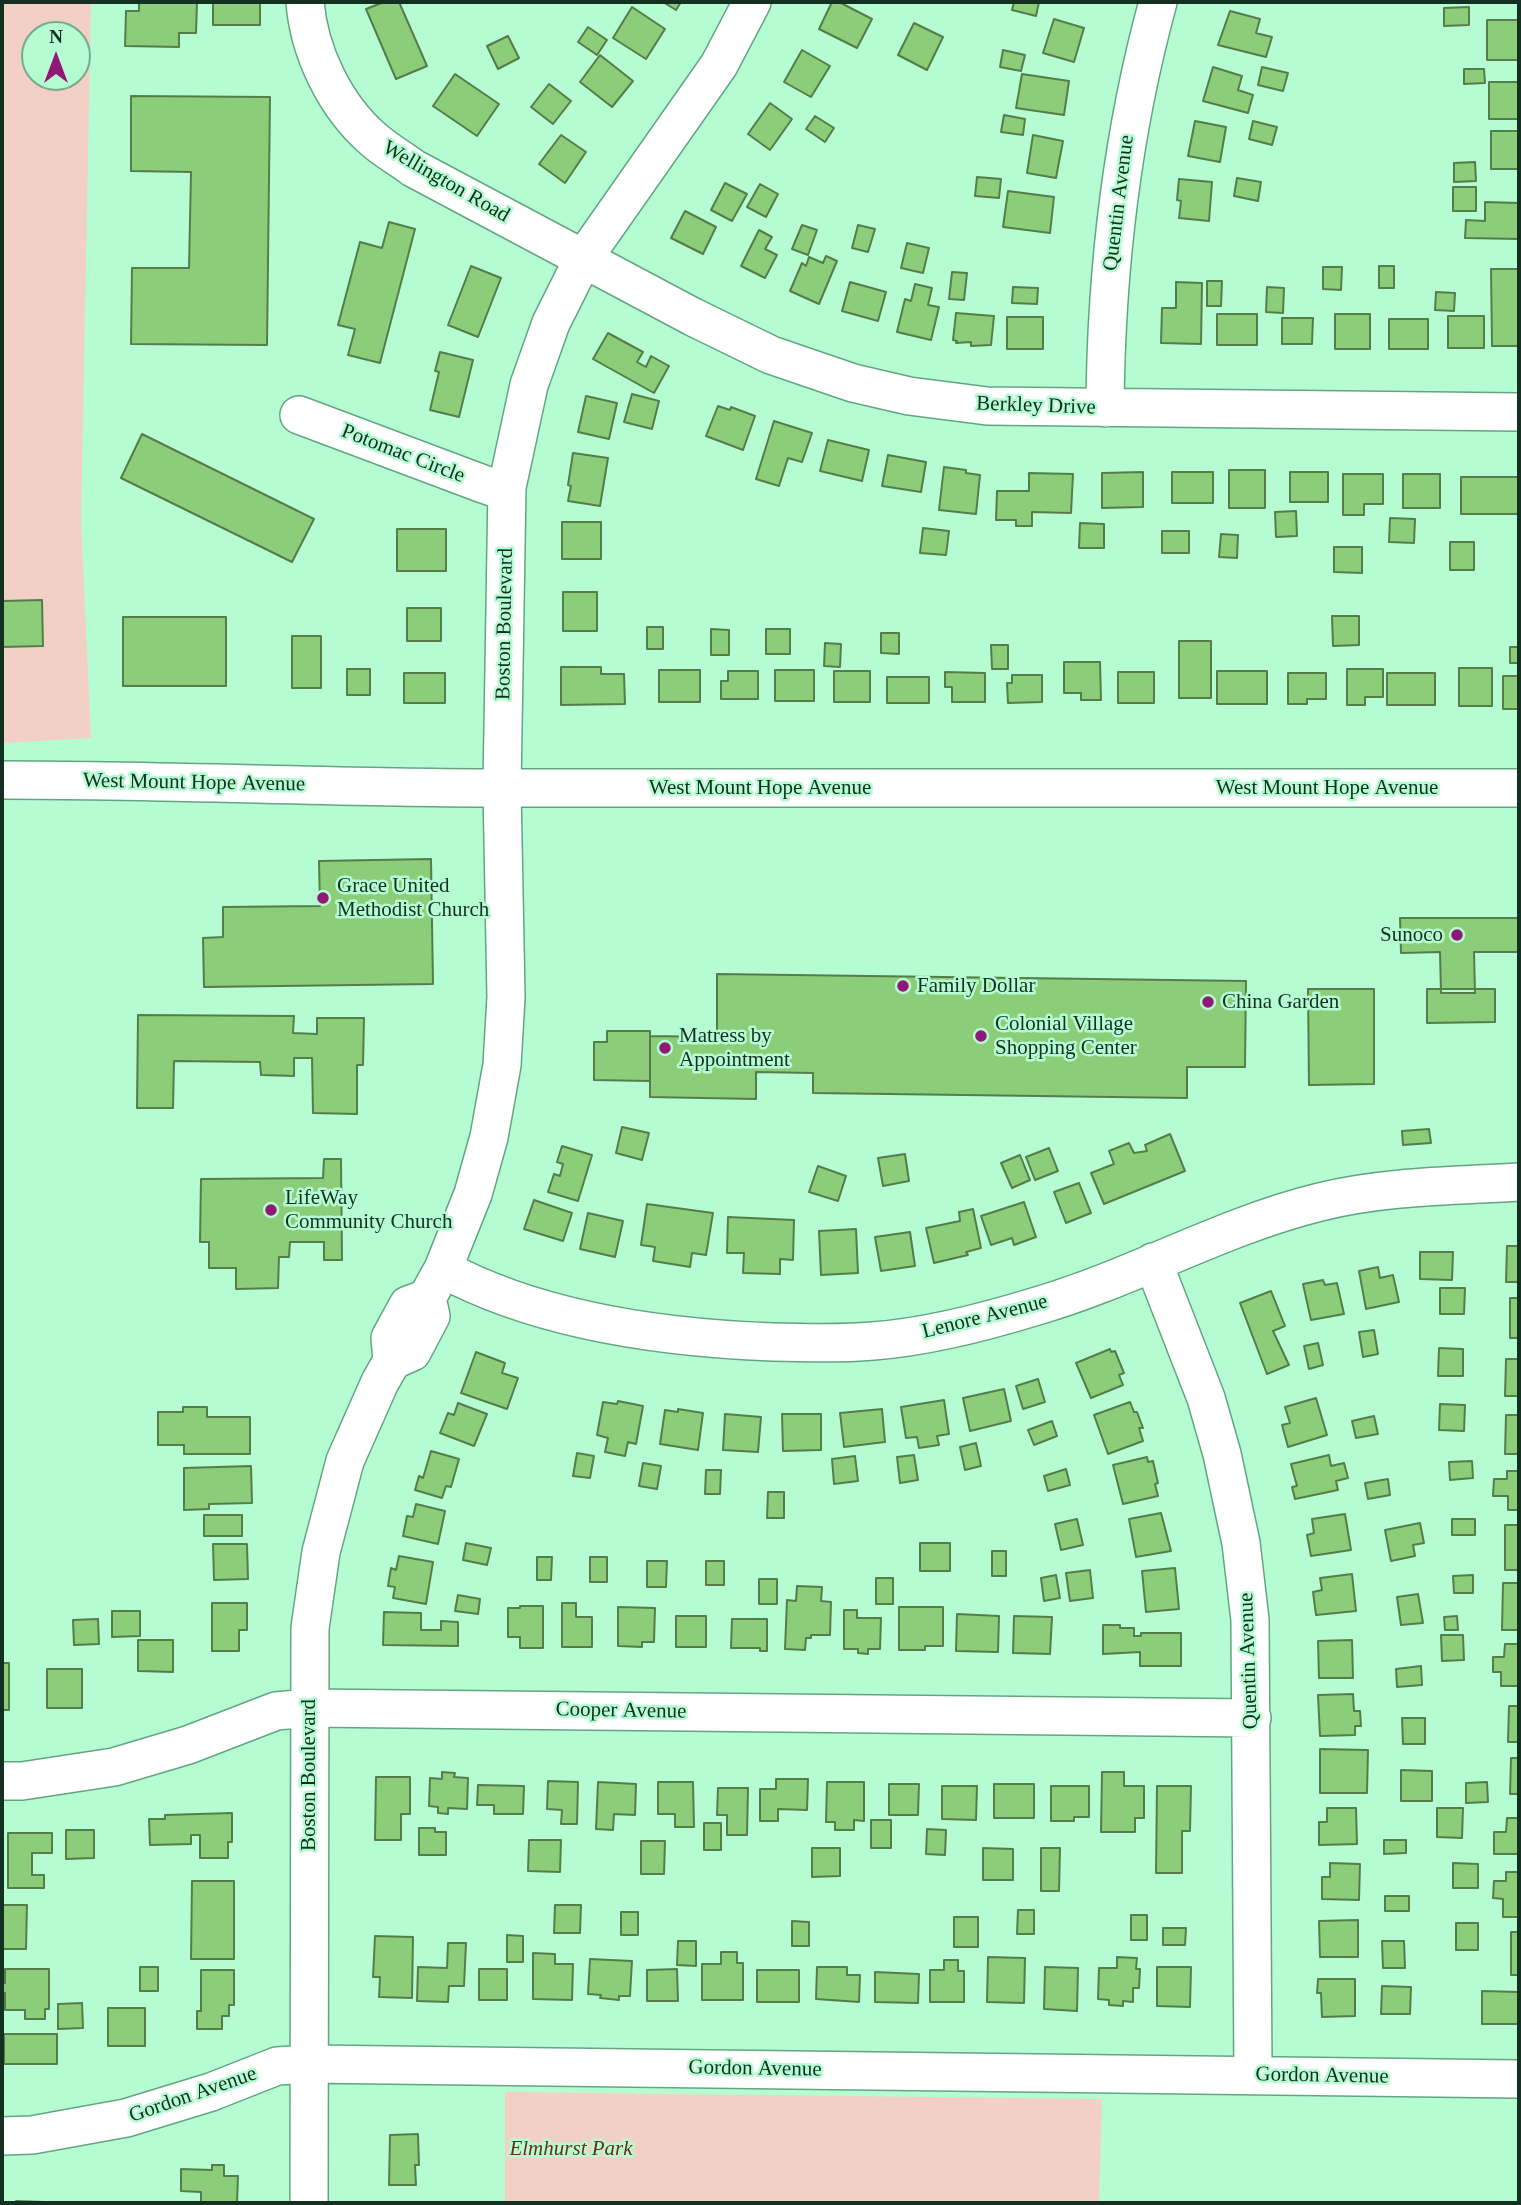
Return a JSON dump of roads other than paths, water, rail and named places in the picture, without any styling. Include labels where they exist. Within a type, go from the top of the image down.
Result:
[{"type":"street","name":"Wellington Road","points":[[304,2],[314,46],[329,83],[348,112],[372,139],[413,168],[583,259]]},
{"type":"street","name":"Boston Boulevard","points":[[309,2203],[310,1628],[321,1552],[345,1461],[392,1361],[390,1338],[408,1305],[435,1284],[473,1194],[496,1103],[502,1065],[506,997],[502,788],[507,487],[529,385],[551,323],[583,259],[719,65],[752,2]]},
{"type":"street","name":"Quentin Avenue","points":[[1104,408],[1107,311],[1118,191],[1142,61],[1158,2]]},
{"type":"street","name":"Berkley Drive","points":[[583,259],[771,355],[853,383],[909,396],[987,406],[1519,412]]},
{"type":"street","name":"Potomac Circle","points":[[299,415],[483,484],[495,488],[507,487]]},
{"type":"street","name":"West Mount Hope Avenue","points":[[2,780],[145,780],[304,786],[502,788],[1519,788]]},
{"type":"street","name":"Lenore Avenue","points":[[435,1284],[471,1285],[634,1330],[713,1340],[800,1343],[874,1341],[950,1328],[1038,1306],[1261,1219],[1320,1202],[1391,1189],[1519,1182]]},
{"type":"street","name":"Quentin Avenue","points":[[1153,1262],[1206,1398],[1241,1543],[1250,1620],[1253,2074]]},
{"type":"street","name":"Cooper Avenue","points":[[2,1781],[22,1781],[114,1767],[188,1745],[276,1711],[309,1708],[1252,1717]]},
{"type":"street","name":"Gordon Avenue","points":[[2,2136],[32,2135],[126,2118],[211,2092],[277,2066],[309,2064],[1519,2079]]},
{"type":"place","name":"Grace United Methodist Church","points":[[323,898]]},
{"type":"place","name":"Sunoco","points":[[1457,935]]},
{"type":"place","name":"Family Dollar","points":[[903,986]]},
{"type":"place","name":"China Garden","points":[[1208,1002]]},
{"type":"place","name":"Colonial Village Shopping Center","points":[[981,1036]]},
{"type":"place","name":"Matress by Appointment","points":[[665,1048]]},
{"type":"place","name":"LifeWay Community Church","points":[[271,1210]]},
{"type":"park label","name":"Elmhurst Park","points":[[571,2149]]}]
